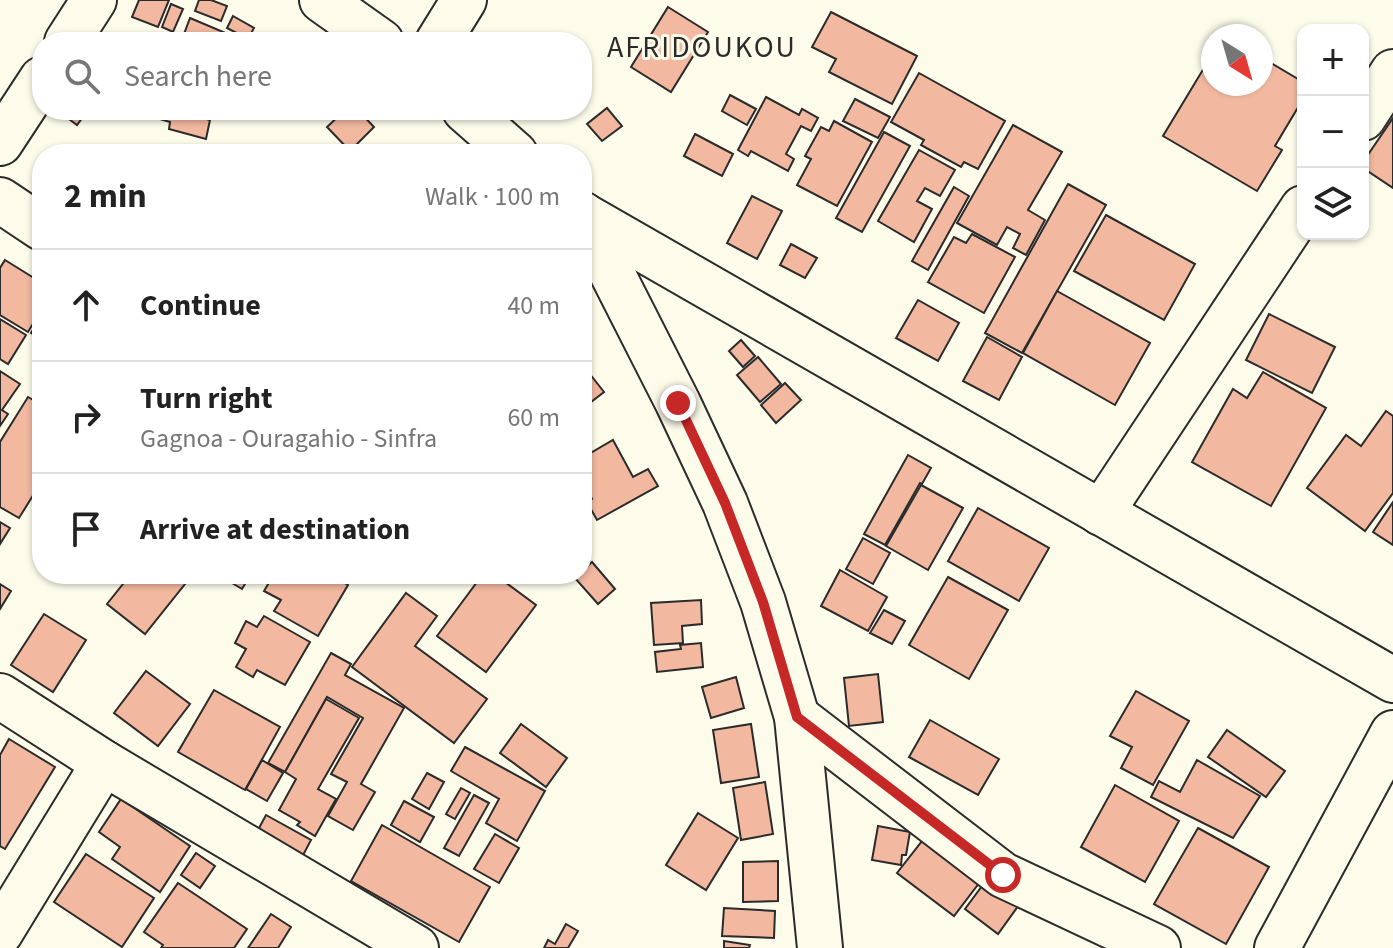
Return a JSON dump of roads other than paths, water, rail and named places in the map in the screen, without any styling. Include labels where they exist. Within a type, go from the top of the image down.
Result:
[{"type":"street","points":[[73,32],[94,0]]},
{"type":"street","points":[[322,0],[367,32]]},
{"type":"street","points":[[444,32],[464,0]]},
{"type":"street","points":[[1369,109],[1393,72]]},
{"type":"street","points":[[0,143],[32,94]]},
{"type":"street","points":[[476,120],[504,144]]},
{"type":"street","points":[[0,200],[32,221]]},
{"type":"street","points":[[1101,513],[1297,217]]},
{"type":"street","points":[[592,220],[1393,680]]},
{"type":"street","points":[[592,234],[725,503],[763,602],[797,717],[820,948]]},
{"type":"street","points":[[0,696],[104,763],[416,948]]},
{"type":"street","points":[[797,717],[1003,875],[1158,948]]},
{"type":"street","points":[[1277,948],[1393,733]]},
{"type":"street","points":[[0,933],[104,763]]},
{"type":"district","name":"AFRIDOUKOU","points":[[702,47]]}]
